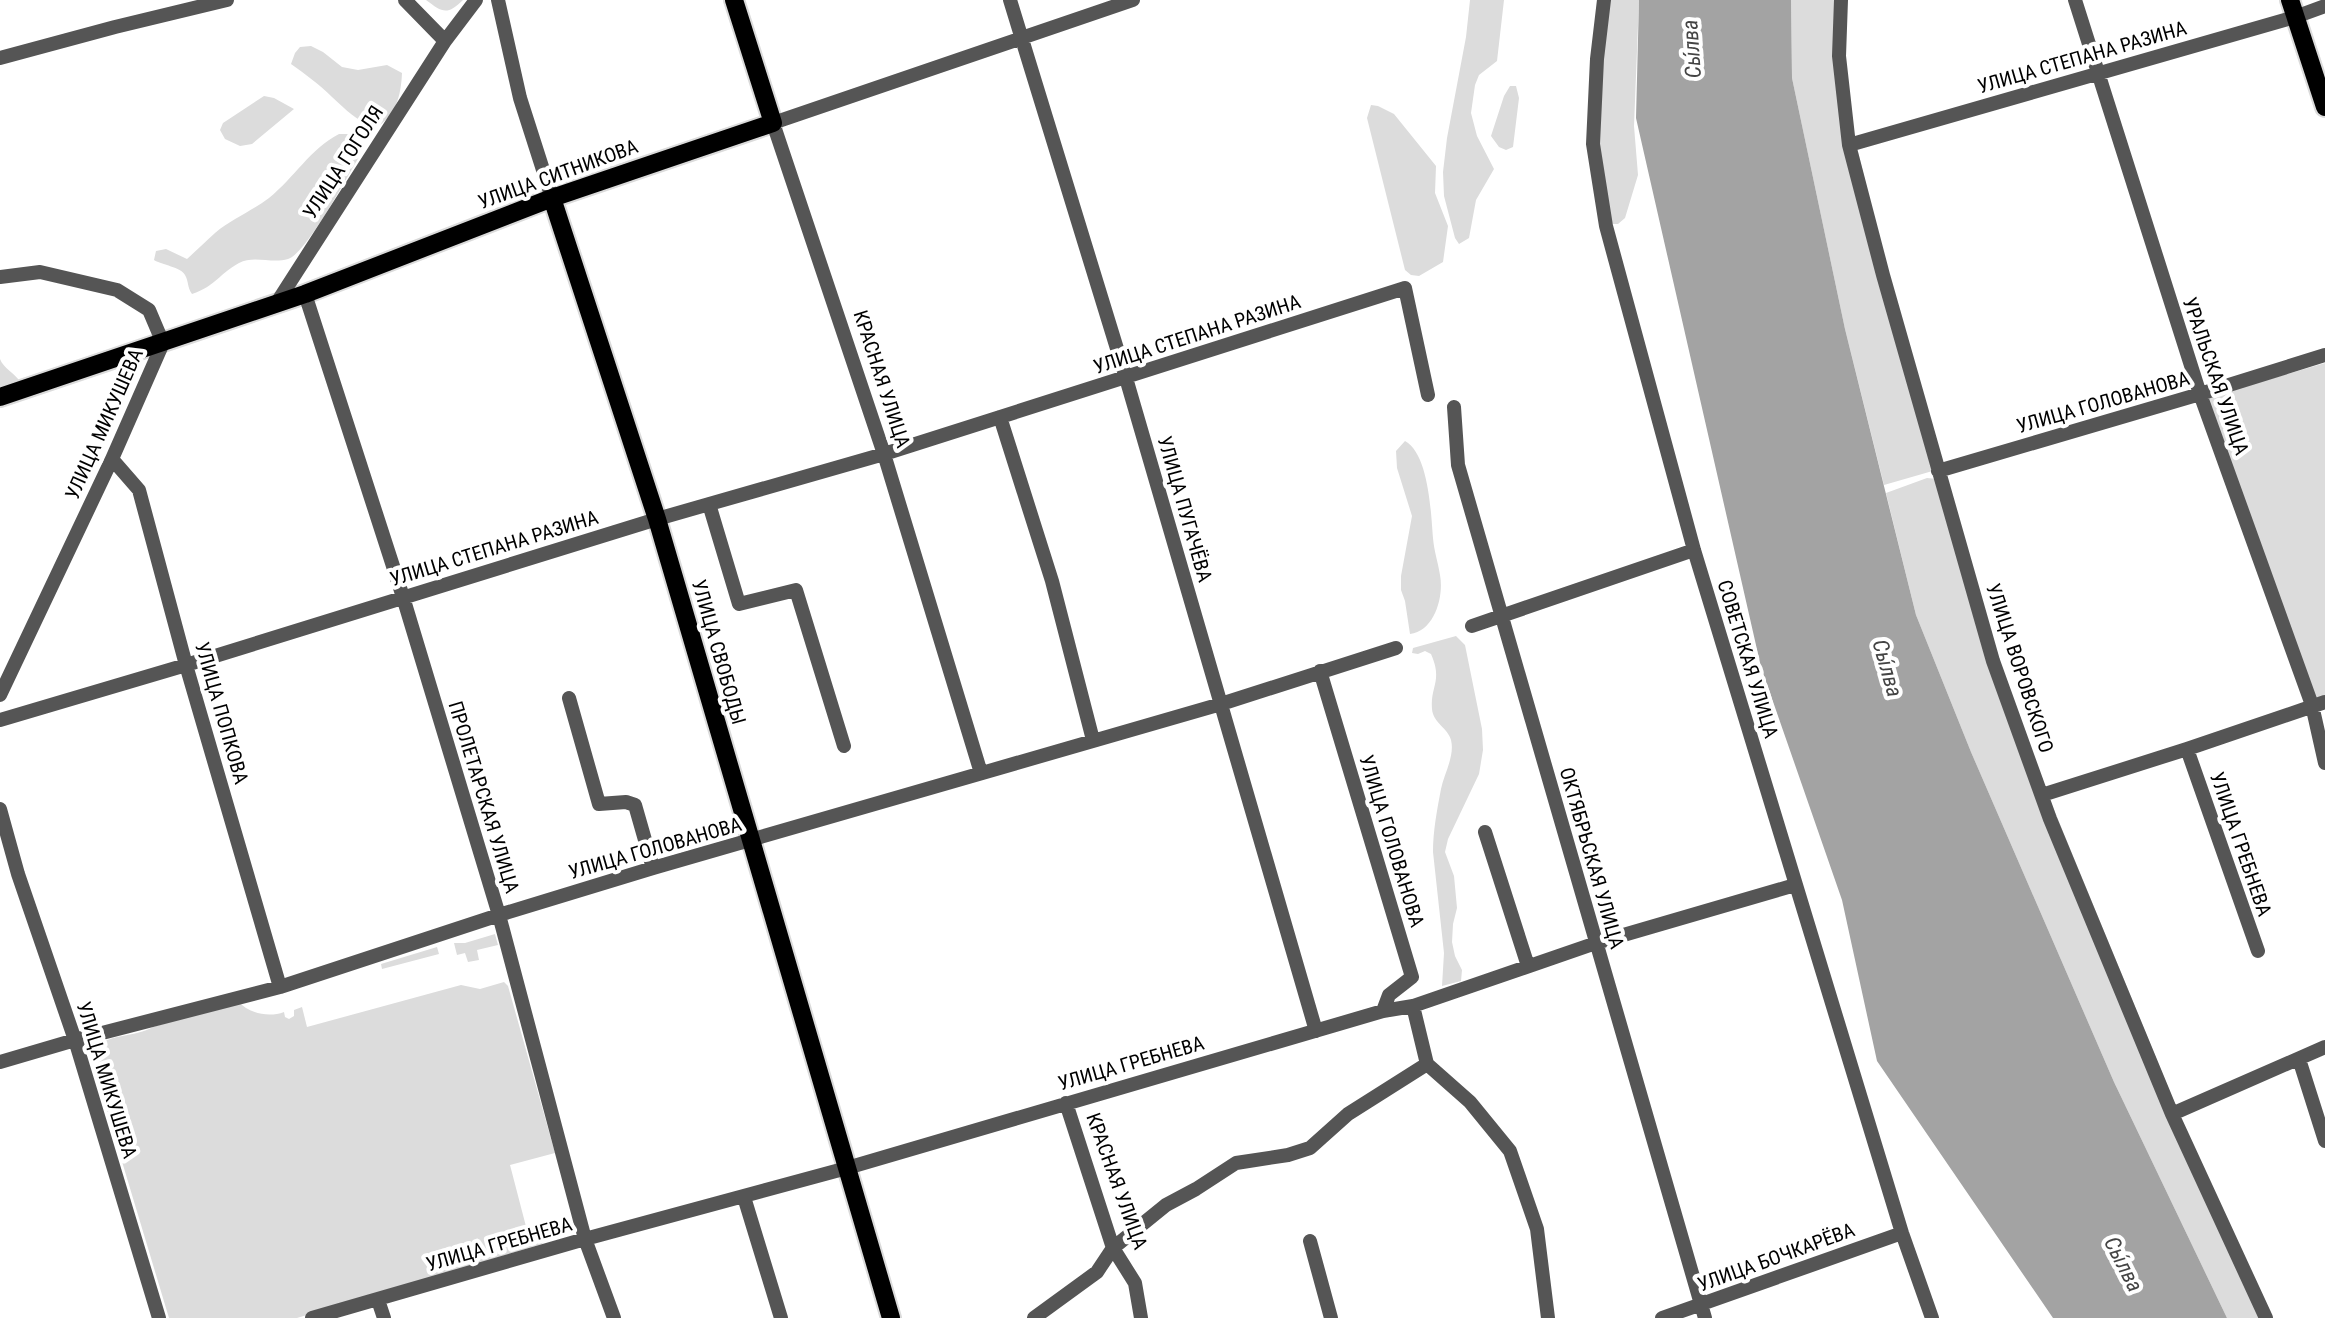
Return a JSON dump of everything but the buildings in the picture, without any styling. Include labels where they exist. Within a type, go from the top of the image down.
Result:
[{"type":"main road","name":"КРАСНАЯ УЛИЦА","points":[[734,0],[773,123]]},
{"type":"main road","points":[[2293,8],[2325,107]]},
{"type":"main road","name":"УЛИЦА СИТНИКОВА","points":[[0,397],[305,294],[552,198],[773,123]]},
{"type":"main road","name":"УЛИЦА СВОБОДЫ","points":[[552,198],[657,519],[891,1318]]},
{"type":"street","points":[[0,58],[227,0]]},
{"type":"street","points":[[405,0],[445,41]]},
{"type":"street","name":"УЛИЦА ГОГОЛЯ","points":[[276,304],[445,41],[476,0]]},
{"type":"street","name":"УЛИЦА СВОБОДЫ","points":[[498,0],[520,98],[552,198]]},
{"type":"street","name":"УЛИЦА ПУГАЧЁВА","points":[[1010,0],[1126,378],[1316,1031]]},
{"type":"street","name":"УЛИЦА СИТНИКОВА","points":[[773,123],[1133,0]]},
{"type":"street","name":"СОВЕТСКАЯ УЛИЦА","points":[[1604,0],[1597,59],[1593,144],[1606,226],[1694,550],[1902,1233],[1932,1318]]},
{"type":"street","name":"УЛИЦА ВОРОВСКОГО","points":[[1841,0],[1839,56],[1849,145],[1993,661],[2042,795],[2172,1114],[2266,1318]]},
{"type":"street","name":"УРАЛЬСКАЯ УЛИЦА","points":[[2075,0],[2200,394],[2319,703],[2325,763]]},
{"type":"street","name":"УЛИЦА СТЕПАНА РАЗИНА","points":[[1849,145],[2096,73],[2293,8],[2325,6]]},
{"type":"street","name":"КРАСНАЯ УЛИЦА","points":[[773,123],[884,454],[981,773]]},
{"type":"street","name":"УЛИЦА МИКУШЕВА","points":[[0,277],[40,272],[117,290],[149,310],[163,343],[112,459],[0,695]]},
{"type":"street","name":"УЛИЦА СТЕПАНА РАЗИНА","points":[[0,720],[657,519],[884,454],[1405,288],[1428,395]]},
{"type":"street","name":"ПРОЛЕТАРСКАЯ УЛИЦА","points":[[305,294],[403,597],[499,915],[585,1239],[609,1317]]},
{"type":"street","name":"УЛИЦА ГОЛОВАНОВА","points":[[1938,471],[2325,355]]},
{"type":"street","name":"ОКТЯБРЬСКАЯ УЛИЦА","points":[[1454,407],[1458,465],[1703,1312]]},
{"type":"street","points":[[1000,417],[1052,581],[1093,740]]},
{"type":"street","name":"УЛИЦА ПОПКОВА","points":[[112,459],[139,490],[186,665],[280,987]]},
{"type":"street","points":[[709,504],[739,604],[796,590],[844,746]]},
{"type":"street","points":[[1472,626],[1694,550]]},
{"type":"street","name":"УЛИЦА ГОЛОВАНОВА","points":[[0,1062],[280,987],[653,868],[1221,704],[1396,648]]},
{"type":"street","name":"УЛИЦА ГОЛОВАНОВА","points":[[1320,671],[1412,977],[1389,995],[1383,1011]]},
{"type":"street","points":[[569,698],[599,804],[626,802],[635,805],[653,868]]},
{"type":"street","points":[[2042,795],[2319,703]]},
{"type":"street","name":"УЛИЦА ГРЕБНЕВА","points":[[2187,749],[2258,951]]},
{"type":"street","name":"УЛИЦА МИКУШЕВА","points":[[0,809],[18,874],[75,1040],[159,1318]]},
{"type":"street","points":[[1485,832],[1528,966]]},
{"type":"street","name":"УЛИЦА ГРЕБНЕВА","points":[[312,1318],[847,1168],[1383,1011],[1413,1006],[1596,943],[1795,885]]},
{"type":"street","points":[[1413,1006],[1427,1064],[1470,1102],[1510,1151],[1537,1229],[1548,1318]]},
{"type":"street","points":[[2172,1114],[2325,1047]]},
{"type":"street","points":[[2299,1059],[2325,1141]]},
{"type":"street","points":[[1034,1318],[1097,1272],[1113,1248],[1166,1205],[1236,1163],[1288,1155],[1310,1148],[1348,1114],[1427,1064]]},
{"type":"street","name":"КРАСНАЯ УЛИЦА","points":[[1066,1103],[1113,1248],[1135,1283],[1141,1318]]},
{"type":"street","points":[[744,1197],[781,1318]]},
{"type":"street","name":"УЛИЦА БОЧКАРЁВА","points":[[1662,1318],[1703,1312],[1902,1233]]},
{"type":"street","points":[[1310,1241],[1331,1318]]},
{"type":"street","points":[[378,1300],[384,1318]]},
{"type":"shaded area","points":[[426,0],[463,0],[453,8],[444,10]]},
{"type":"shaded area","points":[[1470,0],[1504,0],[1497,61],[1479,75],[1471,113],[1477,136],[1494,169],[1476,200],[1469,238],[1459,244],[1444,196],[1443,172]]},
{"type":"shaded area","points":[[1610,0],[1639,0],[1634,126],[1638,175],[1625,218],[1618,224],[1613,224],[1607,213],[1598,119],[1599,76]]},
{"type":"shaded area","points":[[1791,0],[1835,0],[1837,66],[1936,470],[1884,485],[1845,329],[1792,78]]},
{"type":"shaded area","points":[[311,46],[342,67],[358,70],[387,65],[402,73],[399,97],[388,118],[375,128],[363,122],[291,64],[300,47]]},
{"type":"shaded area","points":[[1510,86],[1516,86],[1519,98],[1513,147],[1506,150],[1499,147],[1491,136]]},
{"type":"shaded area","points":[[264,96],[294,109],[252,144],[240,146],[225,139],[220,130],[223,123]]},
{"type":"shaded area","points":[[1371,105],[1394,114],[1436,166],[1435,193],[1448,226],[1443,262],[1419,276],[1405,270],[1367,118]]},
{"type":"shaded area","points":[[339,134],[353,134],[359,145],[359,157],[315,230],[296,254],[282,260],[245,261],[192,294],[183,272],[154,260],[156,251],[166,249],[187,259],[215,233],[269,198],[319,148]]},
{"type":"shaded area","points":[[0,359],[21,383],[0,391]]},
{"type":"shaded area","points":[[2325,363],[2325,698],[2316,700],[2205,398]]},
{"type":"shaded area","points":[[1405,441],[1413,448],[1424,471],[1441,583],[1439,602],[1432,620],[1410,634],[1401,576],[1412,516],[1397,468],[1396,451]]},
{"type":"shaded area","points":[[1927,478],[1937,479],[1993,661],[2263,1318],[2227,1318],[2114,1082],[1971,752],[1916,615],[1886,493]]},
{"type":"shaded area","points":[[1456,636],[1465,645],[1482,729],[1483,750],[1479,774],[1448,839],[1445,852],[1454,876],[1457,908],[1452,942],[1462,970],[1461,981],[1442,986],[1444,953],[1433,844],[1441,789],[1452,746],[1449,736],[1433,714],[1436,671],[1431,654],[1425,651],[1412,653],[1413,648]]},
{"type":"shaded area","points":[[495,934],[498,945],[477,950],[479,960],[468,962],[465,953],[457,955],[454,943]]},
{"type":"shaded area","points":[[437,947],[439,954],[382,969],[381,964]]},
{"type":"shaded area","points":[[504,982],[508,986],[555,1153],[510,1165],[529,1238],[548,1234],[542,1244],[297,1318],[169,1318],[93,1065],[95,1046],[109,1039],[238,1001],[247,1009],[259,1013],[284,1012],[289,1019],[294,1016],[294,1010],[302,1007],[307,1027],[461,985],[480,989]]},
{"type":"water","name":"Сы́лва","points":[[1639,0],[1791,0],[1792,78],[1845,329],[1916,615],[1971,752],[2114,1082],[2227,1318],[2053,1318],[1877,1061],[1842,900],[1761,667],[1636,118]]}]
